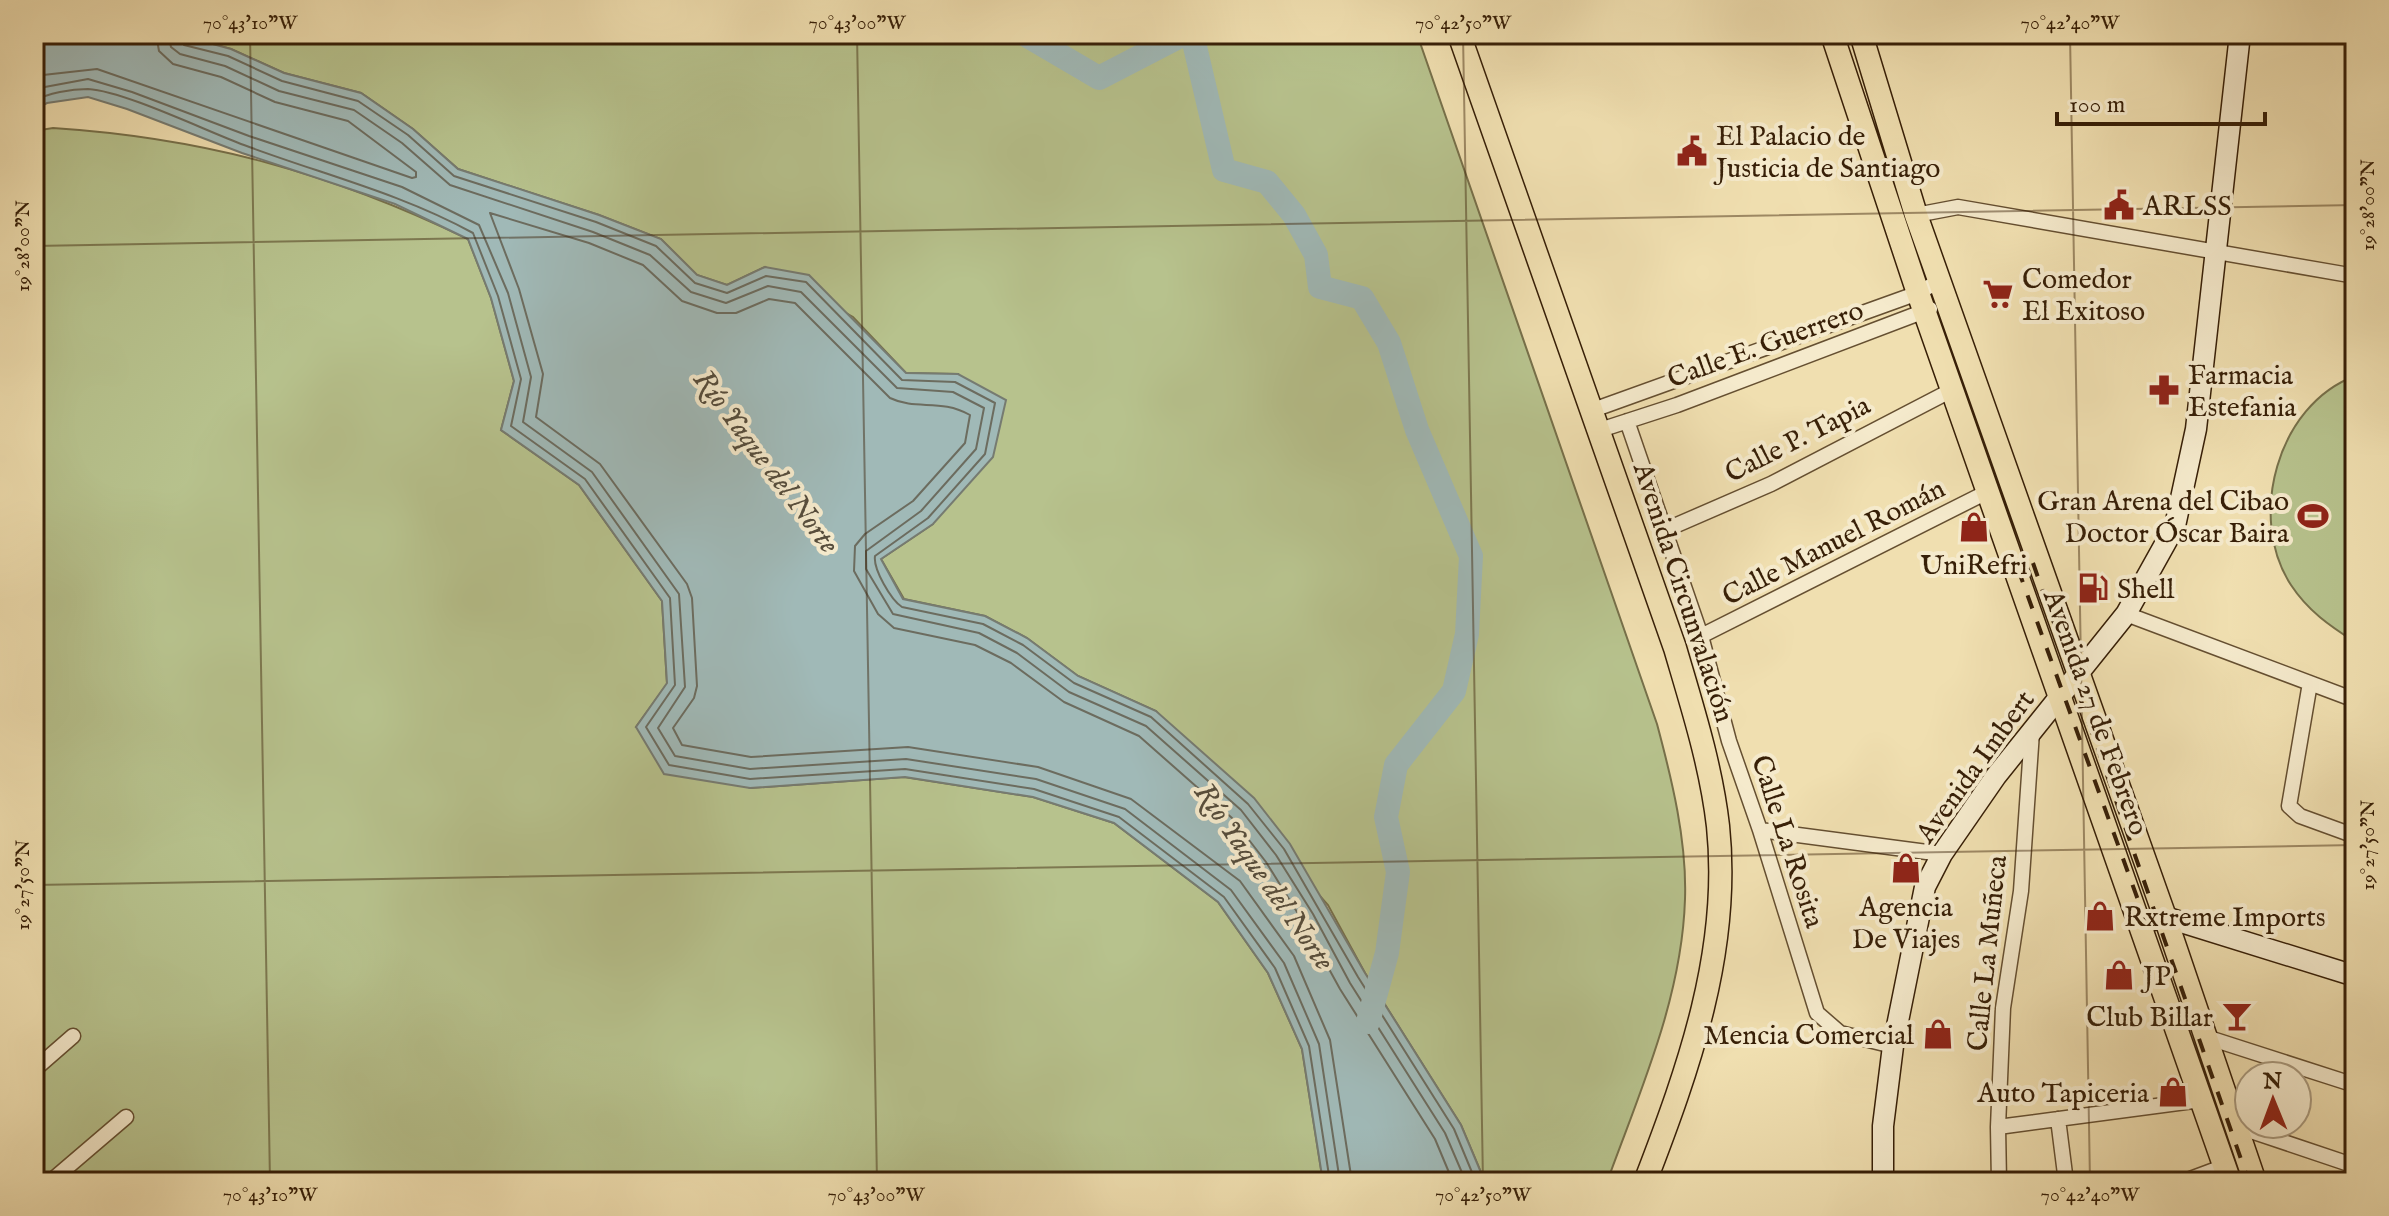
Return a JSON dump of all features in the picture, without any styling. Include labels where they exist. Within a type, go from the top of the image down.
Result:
[{"type":"main road","name":"Avenida Circunvalación","points":[[1459,34],[1596,420],[1701,734],[1718,825],[1721,877],[1711,974],[1693,1047],[1645,1182]]},
{"type":"main road","name":"Avenida 27 de Febrero","points":[[1832,34],[2058,697],[2228,1174]]},
{"type":"main road","name":"Avenida 27 de Febrero","points":[[1861,34],[1916,215],[2233,1117]]},
{"type":"main road","name":"Avenida Imbert","points":[[1883,1182],[1883,1126],[1893,1046],[1925,887],[1942,854],[2032,730],[2126,614],[2175,526],[2196,429],[2240,34]]},
{"type":"main road","points":[[2141,923],[2165,917],[2355,976]]},
{"type":"main road","name":"Avenida 27 de Febrero","points":[[2241,1140],[2255,1182]]},
{"type":"street","points":[[1916,215],[1958,207],[2217,249],[2355,276]]},
{"type":"street","name":"Calle E. Guerrero","points":[[1596,420],[1921,302],[1943,291]]},
{"type":"street","name":"Calle E. Guerrero","points":[[1596,420],[1627,421],[1943,291]]},
{"type":"street","name":"Calle P. Tapia","points":[[1665,530],[1771,484],[1952,390]]},
{"type":"street","name":"Calle La Rosita","points":[[1627,421],[1701,636],[1729,741],[1817,1013],[1840,1033],[1893,1046]]},
{"type":"street","name":"Calle Manuel Román","points":[[1701,636],[1987,492]]},
{"type":"street","points":[[2126,614],[2355,700]]},
{"type":"street","points":[[2310,683],[2289,796],[2291,811],[2355,836]]},
{"type":"street","name":"Calle La Muñeca","points":[[1999,1182],[2003,1008],[2021,891],[2032,730]]},
{"type":"street","points":[[1760,830],[1942,854]]},
{"type":"street","points":[[34,1070],[73,1036]]},
{"type":"street","points":[[2206,1037],[2355,1085]]},
{"type":"street","points":[[1998,1127],[2201,1100]]},
{"type":"street","points":[[50,1182],[126,1117]]},
{"type":"street","points":[[2058,1119],[2066,1182]]},
{"type":"street","points":[[2278,1140],[2355,1166]]},
{"type":"street","points":[[2182,1182],[2228,1174]]},
{"type":"green space","points":[[176,34],[1417,34],[1657,724],[1677,811],[1684,855],[1685,899],[1676,972],[1657,1044],[1607,1182],[1485,1182],[1461,1125],[1365,973],[1328,905],[1156,711],[1078,676],[1027,638],[985,616],[904,599],[881,559],[933,524],[958,374],[906,373],[853,317],[765,267],[727,285],[697,275],[661,239],[599,215],[458,169],[413,129],[361,93],[284,73],[231,49]]},
{"type":"green space","points":[[53,128],[163,140],[266,162],[367,195],[468,239],[491,298],[514,381],[501,430],[579,485],[662,601],[667,684],[636,727],[750,788],[904,777],[1033,797],[1114,823],[1218,902],[1268,973],[1302,1049],[1323,1182],[34,1182],[34,131]]},
{"type":"green space","name":"Gran Arena del Cibao Doctor Óscar Baira","points":[[2355,376],[2355,642],[2312,610],[2291,585],[2278,558],[2271,528],[2271,497],[2277,466],[2289,437],[2306,411],[2328,391]]},
{"type":"water","points":[[34,34],[176,34],[231,49],[284,73],[361,93],[413,129],[458,169],[599,215],[661,239],[697,275],[727,285],[765,267],[809,275],[906,373],[958,374],[1006,400],[993,457],[933,524],[881,559],[903,599],[985,616],[1027,638],[1078,676],[1156,711],[1254,798],[1290,844],[1365,973],[1461,1125],[1485,1182],[1323,1182],[1302,1049],[1268,973],[1218,902],[1114,823],[1033,797],[905,777],[750,788],[664,774],[636,727],[667,683],[662,601],[579,485],[501,430],[514,381],[491,298],[468,239],[395,204],[88,97],[47,103],[34,110]]},
{"type":"waterway","name":"Río Yaque del Norte","points":[[1024,34],[1099,78],[1184,34]]},
{"type":"waterway","name":"Río Yaque del Norte","points":[[1192,34],[1224,170],[1267,182],[1294,215],[1316,255],[1320,287],[1362,298],[1389,343],[1417,430],[1471,556],[1467,634],[1454,691],[1396,765],[1386,817],[1398,872],[1387,953],[1368,1022]]},
{"type":"railway","points":[[2033,563],[2249,1182]]},
{"type":"railway","points":[[2018,569],[2146,922]]},
{"type":"place","name":"El Palacio de Justicia de Santiago","points":[[1692,151]]},
{"type":"place","name":"ARLSS","points":[[2119,205]]},
{"type":"place","name":"Comedor El Exitoso","points":[[1998,294]]},
{"type":"place","name":"Farmacia Estefania","points":[[2164,390]]},
{"type":"place","name":"Gran Arena del Cibao Doctor Óscar Baira","points":[[2313,516]]},
{"type":"place","name":"UniRefri","points":[[1974,527]]},
{"type":"place","name":"Shell","points":[[2093,588]]},
{"type":"place","name":"Agencia De Viajes","points":[[1906,868]]},
{"type":"place","name":"Rxtreme Imports","points":[[2100,916]]},
{"type":"place","name":"JP","points":[[2119,975]]},
{"type":"place","name":"Club Billar","points":[[2237,1016]]},
{"type":"place","name":"Mencia Comercial","points":[[1938,1034]]},
{"type":"place","name":"Auto Tapiceria","points":[[2173,1092]]}]
